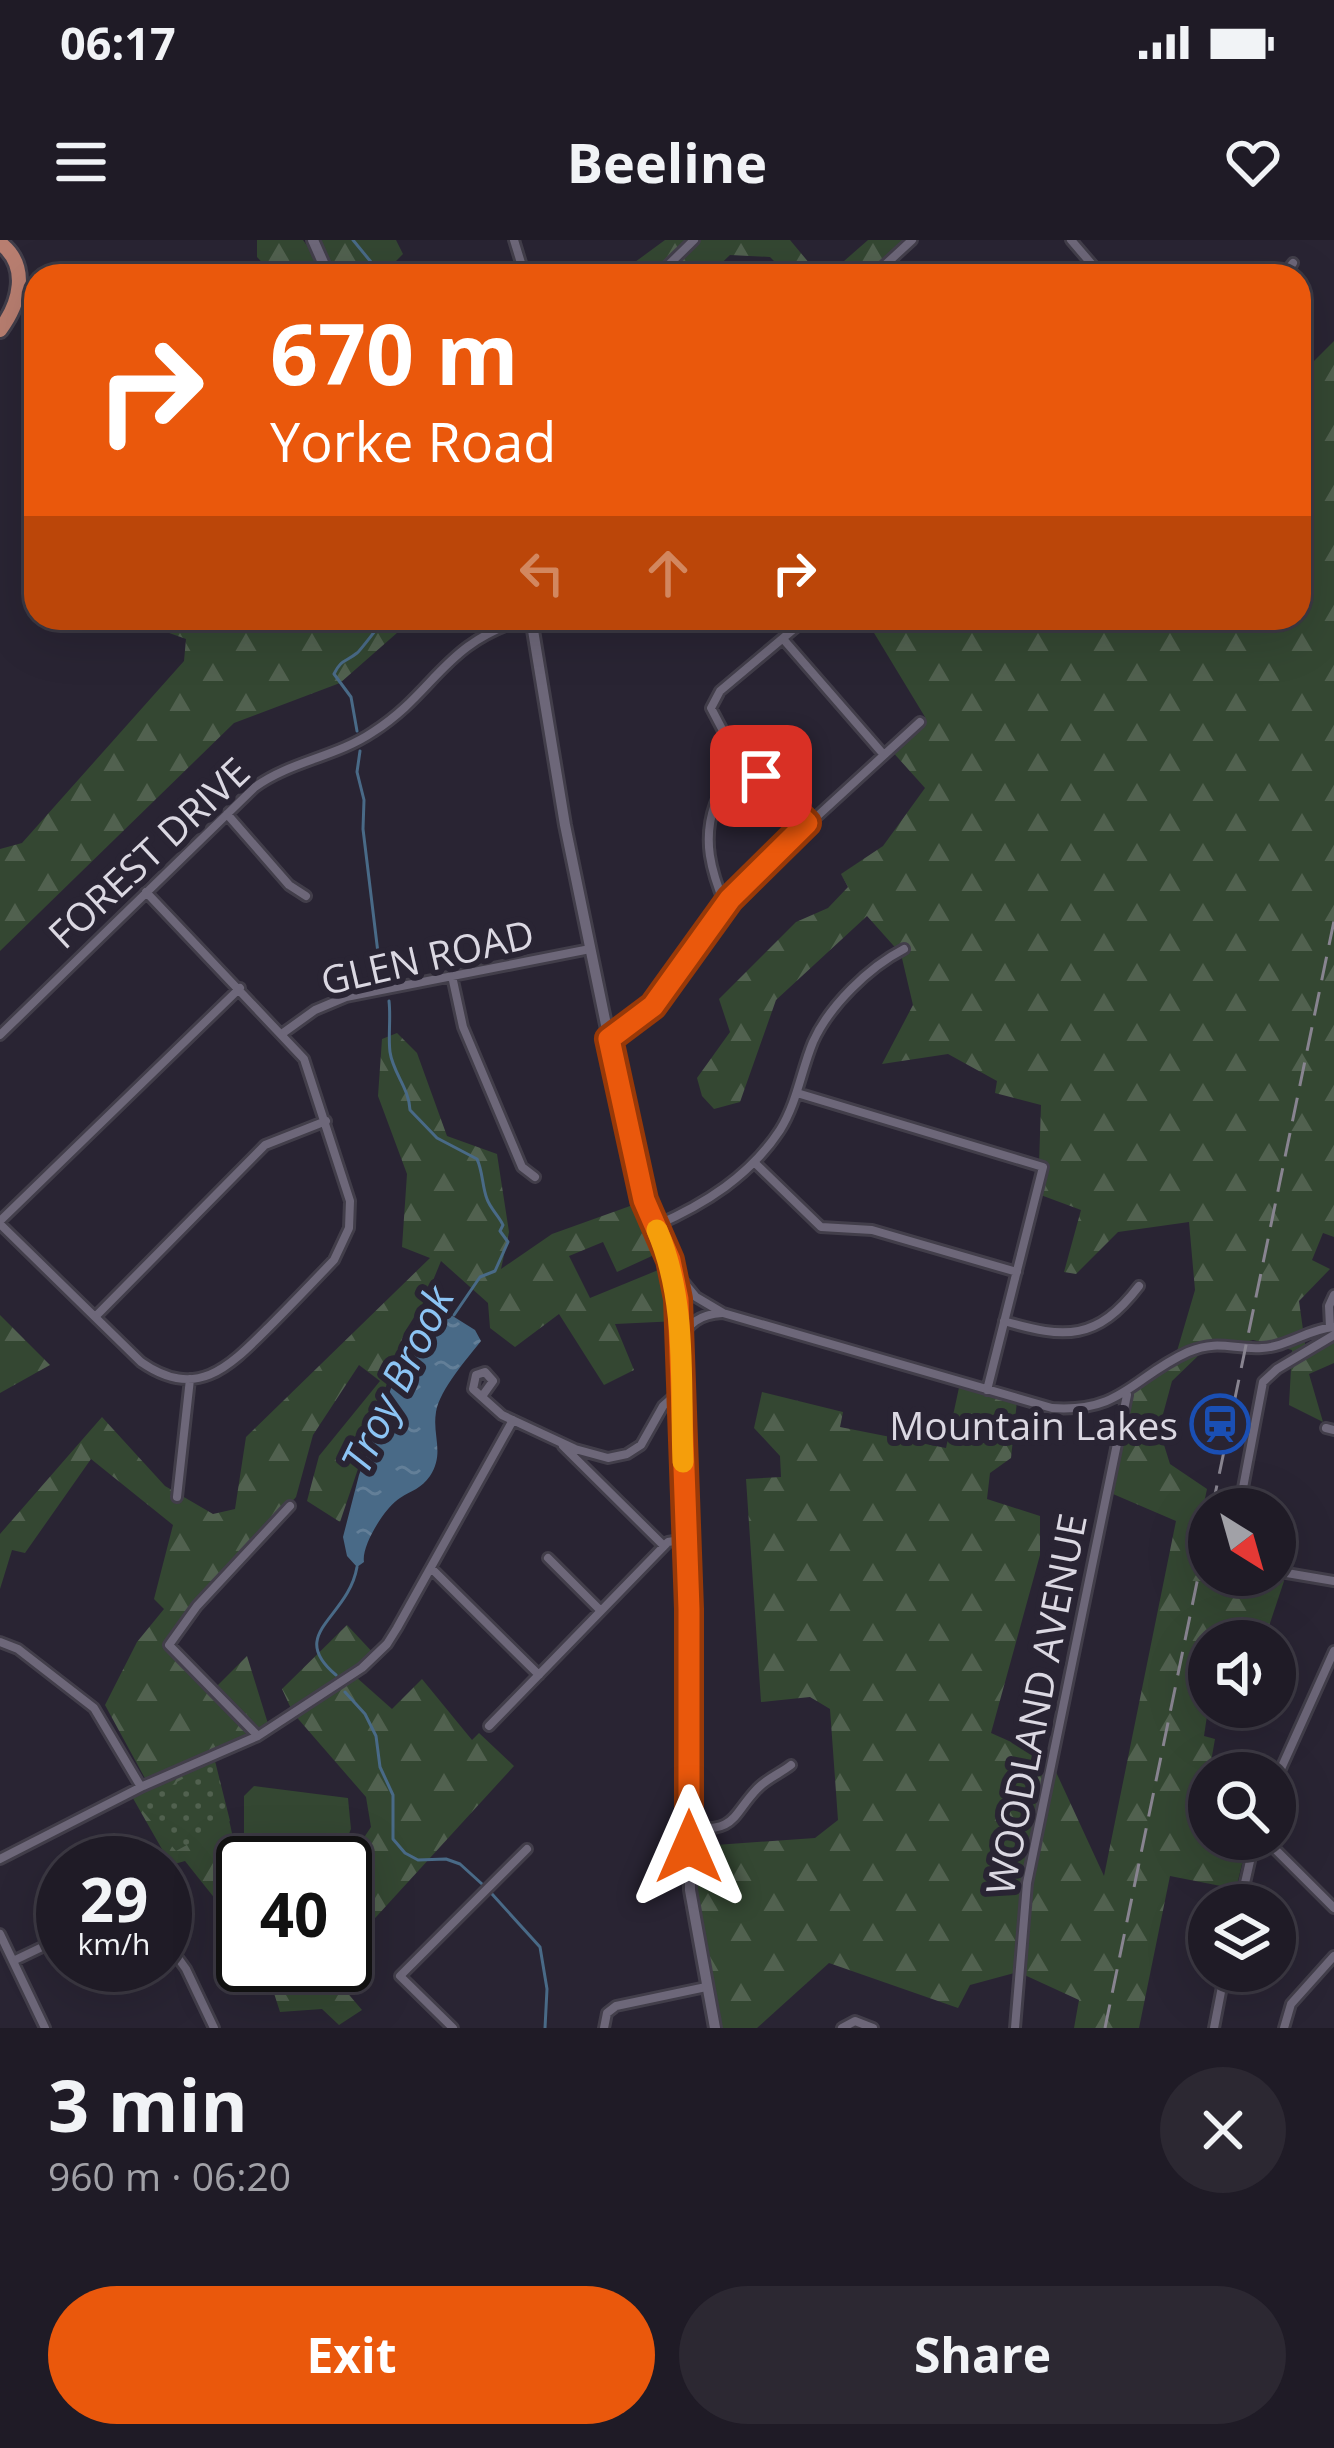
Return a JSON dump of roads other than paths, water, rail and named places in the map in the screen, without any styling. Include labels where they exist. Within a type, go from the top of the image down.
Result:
[{"type":"highway","points":[[0,243],[14,256],[20,282],[10,316],[0,330]]},
{"type":"street","points":[[669,264],[694,240]]},
{"type":"street","points":[[887,264],[912,240]]},
{"type":"street","points":[[1071,240],[1092,264]]},
{"type":"street","name":"FOREST DRIVE","points":[[0,1035],[255,788],[283,769],[379,728],[454,654],[494,630]]},
{"type":"street","points":[[531,630],[565,825],[644,1200],[688,1289],[723,1313],[1064,1408],[1091,1406],[1127,1394],[1176,1359],[1201,1348],[1224,1343],[1266,1348],[1333,1330]]},
{"type":"street","points":[[794,630],[720,691],[712,711],[733,750],[807,823]]},
{"type":"street","points":[[784,640],[884,755]]},
{"type":"street","points":[[609,1039],[667,991],[725,907],[807,823],[920,722]]},
{"type":"street","points":[[725,907],[709,858],[708,830],[733,750]]},
{"type":"street","points":[[227,814],[289,885],[306,896]]},
{"type":"street","points":[[146,892],[240,988],[283,1033],[312,1074],[351,1206],[342,1250],[234,1363],[209,1376],[190,1379],[150,1368],[0,1222],[240,988]]},
{"type":"street","name":"GLEN ROAD","points":[[283,1033],[315,1010],[346,998],[590,949]]},
{"type":"street","points":[[656,1226],[709,1200],[754,1162],[777,1134],[819,1030],[847,995],[887,958],[904,949]]},
{"type":"street","points":[[452,976],[470,1044],[522,1166],[535,1177]]},
{"type":"street","points":[[797,1093],[1042,1167],[988,1390]]},
{"type":"street","points":[[95,1317],[265,1145],[326,1121]]},
{"type":"street","points":[[754,1162],[820,1227],[872,1230],[1017,1272]]},
{"type":"street","points":[[670,1260],[678,1299],[693,1920],[715,2028]]},
{"type":"street","points":[[1004,1321],[1048,1334],[1069,1333],[1116,1312],[1139,1286]]},
{"type":"street","points":[[1333,1330],[1329,1306],[1334,1294]]},
{"type":"street","points":[[678,1346],[684,1331],[698,1318],[723,1313]]},
{"type":"street","points":[[1243,1488],[1259,1392],[1266,1378],[1333,1330]]},
{"type":"street","points":[[177,1498],[190,1379]]},
{"type":"street","points":[[483,1395],[502,1415],[599,1457],[627,1454],[648,1437],[663,1406],[680,1391]]},
{"type":"street","name":"WOODLAND AVENUE","points":[[1015,2028],[1027,1883],[1127,1394]]},
{"type":"street","points":[[0,1859],[141,1787],[263,1733],[375,1657],[387,1645],[513,1420]]},
{"type":"street","points":[[558,1441],[664,1546]]},
{"type":"street","points":[[263,1733],[169,1646],[196,1606],[290,1506]]},
{"type":"street","points":[[489,1726],[664,1546],[686,1539]]},
{"type":"street","points":[[548,1558],[601,1611]]},
{"type":"street","points":[[431,1568],[539,1675]]},
{"type":"street","points":[[1296,1575],[1334,1581]]},
{"type":"street","points":[[0,1642],[18,1649],[94,1708],[141,1787]]},
{"type":"street","points":[[1289,1752],[1334,1651]]},
{"type":"street","points":[[689,1828],[730,1821],[756,1789],[791,1765]]},
{"type":"street","points":[[453,2028],[400,1976],[526,1849]]},
{"type":"street","points":[[1285,1860],[1334,1908]]},
{"type":"street","points":[[0,1934],[45,2028]]},
{"type":"street","points":[[14,1961],[36,1950]]},
{"type":"street","points":[[1284,2028],[1291,2004],[1334,1956]]},
{"type":"street","points":[[192,1982],[214,2028]]},
{"type":"street","points":[[604,2028],[608,2013],[616,2006],[706,1987]]},
{"type":"street","points":[[1214,2028],[1222,1992]]},
{"type":"street","points":[[842,2028],[855,2020],[872,2028]]},
{"type":"water","points":[[435,1305],[475,1330],[481,1341],[439,1403],[437,1460],[430,1476],[388,1510],[370,1537],[364,1562],[357,1567],[347,1556],[343,1537],[359,1475],[393,1383]]},
{"type":"waterway","name":"Troy Brook","points":[[353,240],[371,264]]},
{"type":"waterway","name":"Troy Brook","points":[[357,731],[351,697],[334,674],[376,630]]},
{"type":"waterway","name":"Troy Brook","points":[[360,751],[357,772],[364,800],[363,829],[378,953],[386,980]]},
{"type":"waterway","name":"Troy Brook","points":[[389,1001],[390,1052],[410,1110],[437,1138],[477,1159],[487,1199],[508,1242],[495,1271],[480,1277],[454,1315]]},
{"type":"waterway","name":"Troy Brook","points":[[336,1675],[322,1660],[318,1636],[343,1600],[357,1567]]},
{"type":"waterway","name":"Troy Brook","points":[[345,1692],[365,1714],[376,1736],[380,1767],[393,1795],[393,1839],[418,1860],[446,1859],[460,1864],[482,1884]]},
{"type":"waterway","name":"Troy Brook","points":[[492,1894],[540,1947],[547,1989],[545,2028]]},
{"type":"railway","points":[[1216,1488],[1334,921]]},
{"type":"railway","points":[[1105,2028],[1194,1596]]},
{"type":"place","name":"Mountain Lakes","points":[[1220,1424]]}]
